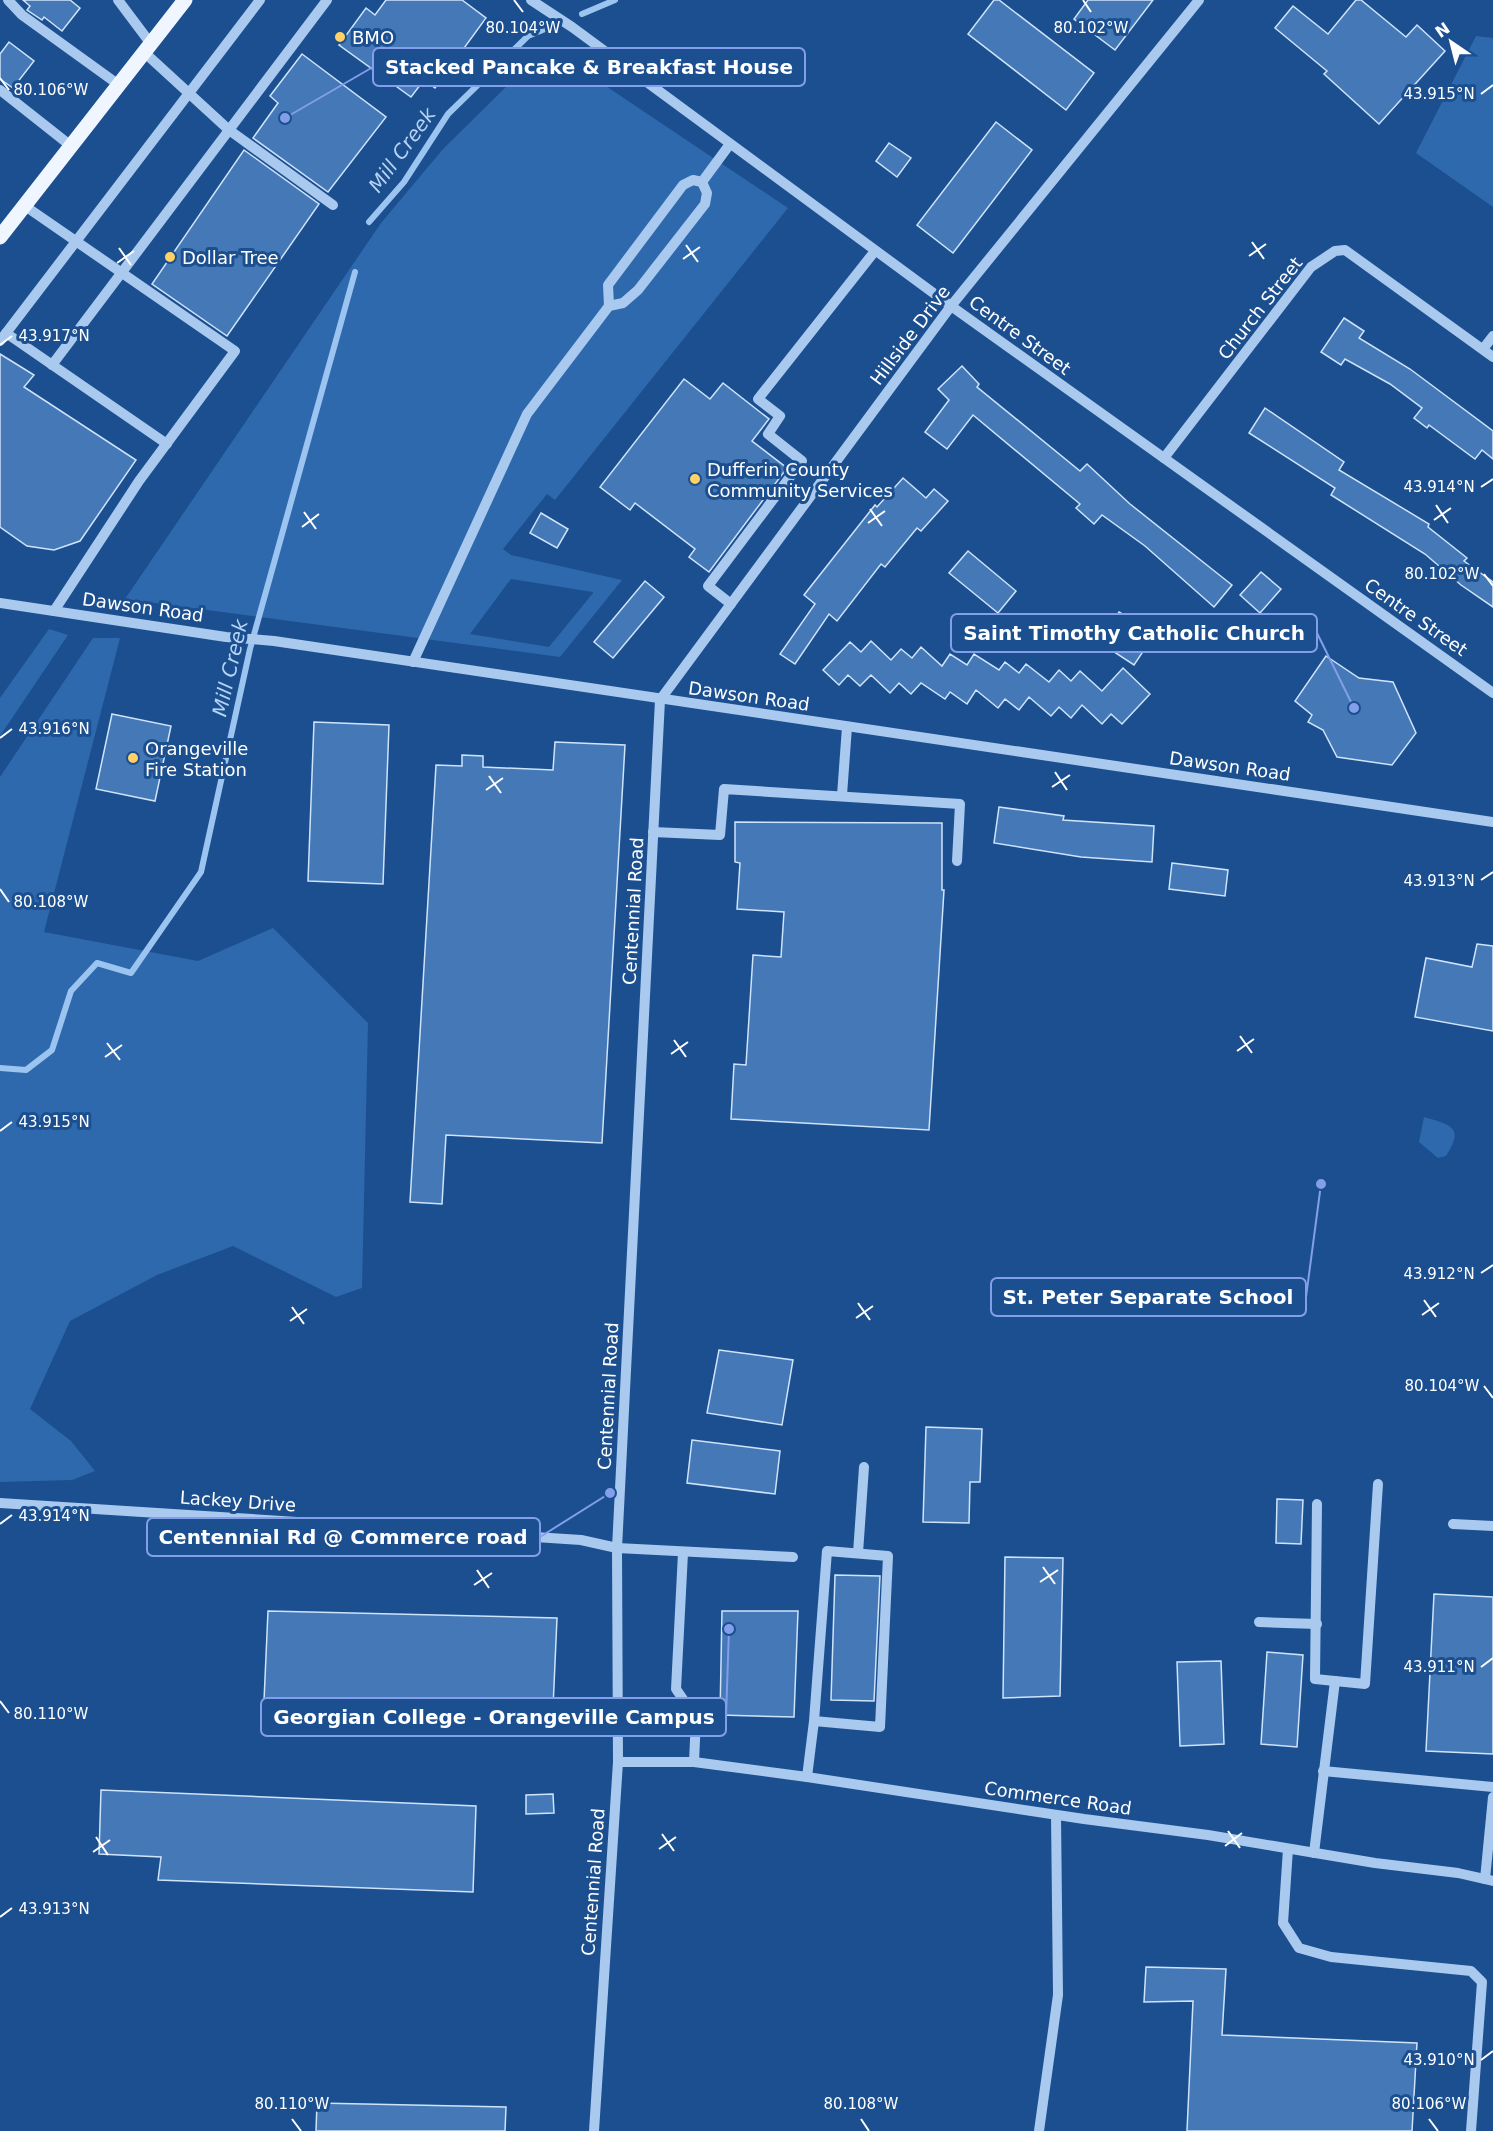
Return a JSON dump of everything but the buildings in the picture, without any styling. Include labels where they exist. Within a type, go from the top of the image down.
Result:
[{"type":"main road","points":[[3,228],[25,206],[185,0]]},
{"type":"street","points":[[8,0],[22,15],[119,85]]},
{"type":"street","points":[[118,0],[148,48],[188,92],[230,130],[333,205]]},
{"type":"street","points":[[167,444],[52,365],[3,337],[260,0]]},
{"type":"street","points":[[52,365],[327,0]]},
{"type":"street","name":"Hillside Drive","points":[[660,700],[951,306],[1199,0]]},
{"type":"street","name":"Centre Street","points":[[535,1],[951,306],[1493,693]]},
{"type":"street","points":[[0,90],[71,146]]},
{"type":"street","points":[[702,182],[730,144]]},
{"type":"street","points":[[413,662],[527,414],[609,306],[608,285],[683,185],[693,180],[702,182]]},
{"type":"street","points":[[609,306],[623,303],[638,290],[705,204],[707,193],[702,182]]},
{"type":"street","points":[[25,206],[235,351],[167,444],[54,611]]},
{"type":"street","points":[[731,604],[708,586],[802,461],[768,434],[780,416],[758,399],[875,250]]},
{"type":"street","name":"Church Street","points":[[1164,458],[1311,267],[1335,250],[1345,250],[1493,357]]},
{"type":"street","points":[[1483,349],[1493,336]]},
{"type":"street","name":"Dawson Road","points":[[0,603],[139,622],[226,637],[274,641],[1493,822]]},
{"type":"street","name":"Centennial Road","points":[[594,2131],[618,1762],[617,1548],[660,700]]},
{"type":"street","points":[[842,795],[847,727]]},
{"type":"street","points":[[653,832],[720,835],[724,789],[960,804],[957,861]]},
{"type":"street","points":[[858,1553],[864,1467]]},
{"type":"street","points":[[1317,1504],[1315,1679],[1365,1684],[1378,1484]]},
{"type":"street","name":"Lackey Drive","points":[[0,1503],[581,1540],[617,1548],[683,1553],[793,1557]]},
{"type":"street","points":[[1453,1524],[1493,1526]]},
{"type":"street","points":[[807,1777],[814,1721],[827,1551],[888,1556],[880,1727],[814,1721]]},
{"type":"street","points":[[683,1553],[676,1689],[696,1718],[694,1762]]},
{"type":"street","points":[[1259,1622],[1317,1624]]},
{"type":"street","points":[[1314,1853],[1335,1681]]},
{"type":"street","name":"Commerce Road","points":[[618,1762],[694,1762],[807,1777],[1056,1815],[1208,1835],[1375,1863],[1458,1873],[1489,1880]]},
{"type":"street","points":[[1323,1771],[1493,1787]]},
{"type":"street","points":[[1489,1880],[1493,1797]]},
{"type":"street","points":[[1039,2131],[1058,1995],[1056,1815]]},
{"type":"street","points":[[1288,1849],[1283,1923],[1299,1948],[1331,1957],[1471,1971],[1482,1982],[1471,2131]]},
{"type":"shaded area","points":[[1476,36],[1493,38],[1493,207],[1416,153]]},
{"type":"shaded area","points":[[553,48],[561,56],[788,208],[555,500],[547,494],[503,549],[511,555],[622,580],[560,657],[125,599],[381,223],[443,149],[516,77]],"holes":[[[511,579],[593,592],[549,647],[470,634]]]},
{"type":"shaded area","points":[[49,629],[68,635],[0,736],[0,698]]},
{"type":"shaded area","points":[[93,638],[120,638],[44,932],[198,961],[273,928],[368,1023],[362,1288],[336,1297],[233,1246],[157,1275],[70,1321],[30,1409],[71,1441],[95,1471],[72,1480],[0,1482],[0,777]]},
{"type":"shaded area","points":[[1424,1117],[1448,1125],[1455,1133],[1452,1146],[1446,1156],[1438,1158],[1419,1142]]},
{"type":"waterway","name":"Mill Creek","points":[[582,14],[615,0]]},
{"type":"waterway","name":"Mill Creek","points":[[369,222],[404,182],[448,114],[528,36],[545,29]]},
{"type":"waterway","name":"Mill Creek","points":[[0,1068],[26,1070],[52,1050],[71,991],[97,963],[131,973],[201,872],[250,649],[355,272]]},
{"type":"place","name":"BMO","points":[[340,37]]},
{"type":"place","name":"Stacked Pancake & Breakfast House","points":[[285,118]]},
{"type":"place","name":"Dollar Tree","points":[[170,257]]},
{"type":"place","name":"Dufferin County Community Services","points":[[695,479]]},
{"type":"place","name":"Saint Timothy Catholic Church","points":[[1354,708]]},
{"type":"place","name":"Orangeville Fire Station","points":[[133,758]]},
{"type":"place","name":"St. Peter Separate School","points":[[1321,1184]]},
{"type":"place","name":"Centennial Rd @ Commerce road","points":[[610,1493]]},
{"type":"place","name":"Georgian College - Orangeville Campus","points":[[729,1629]]}]
